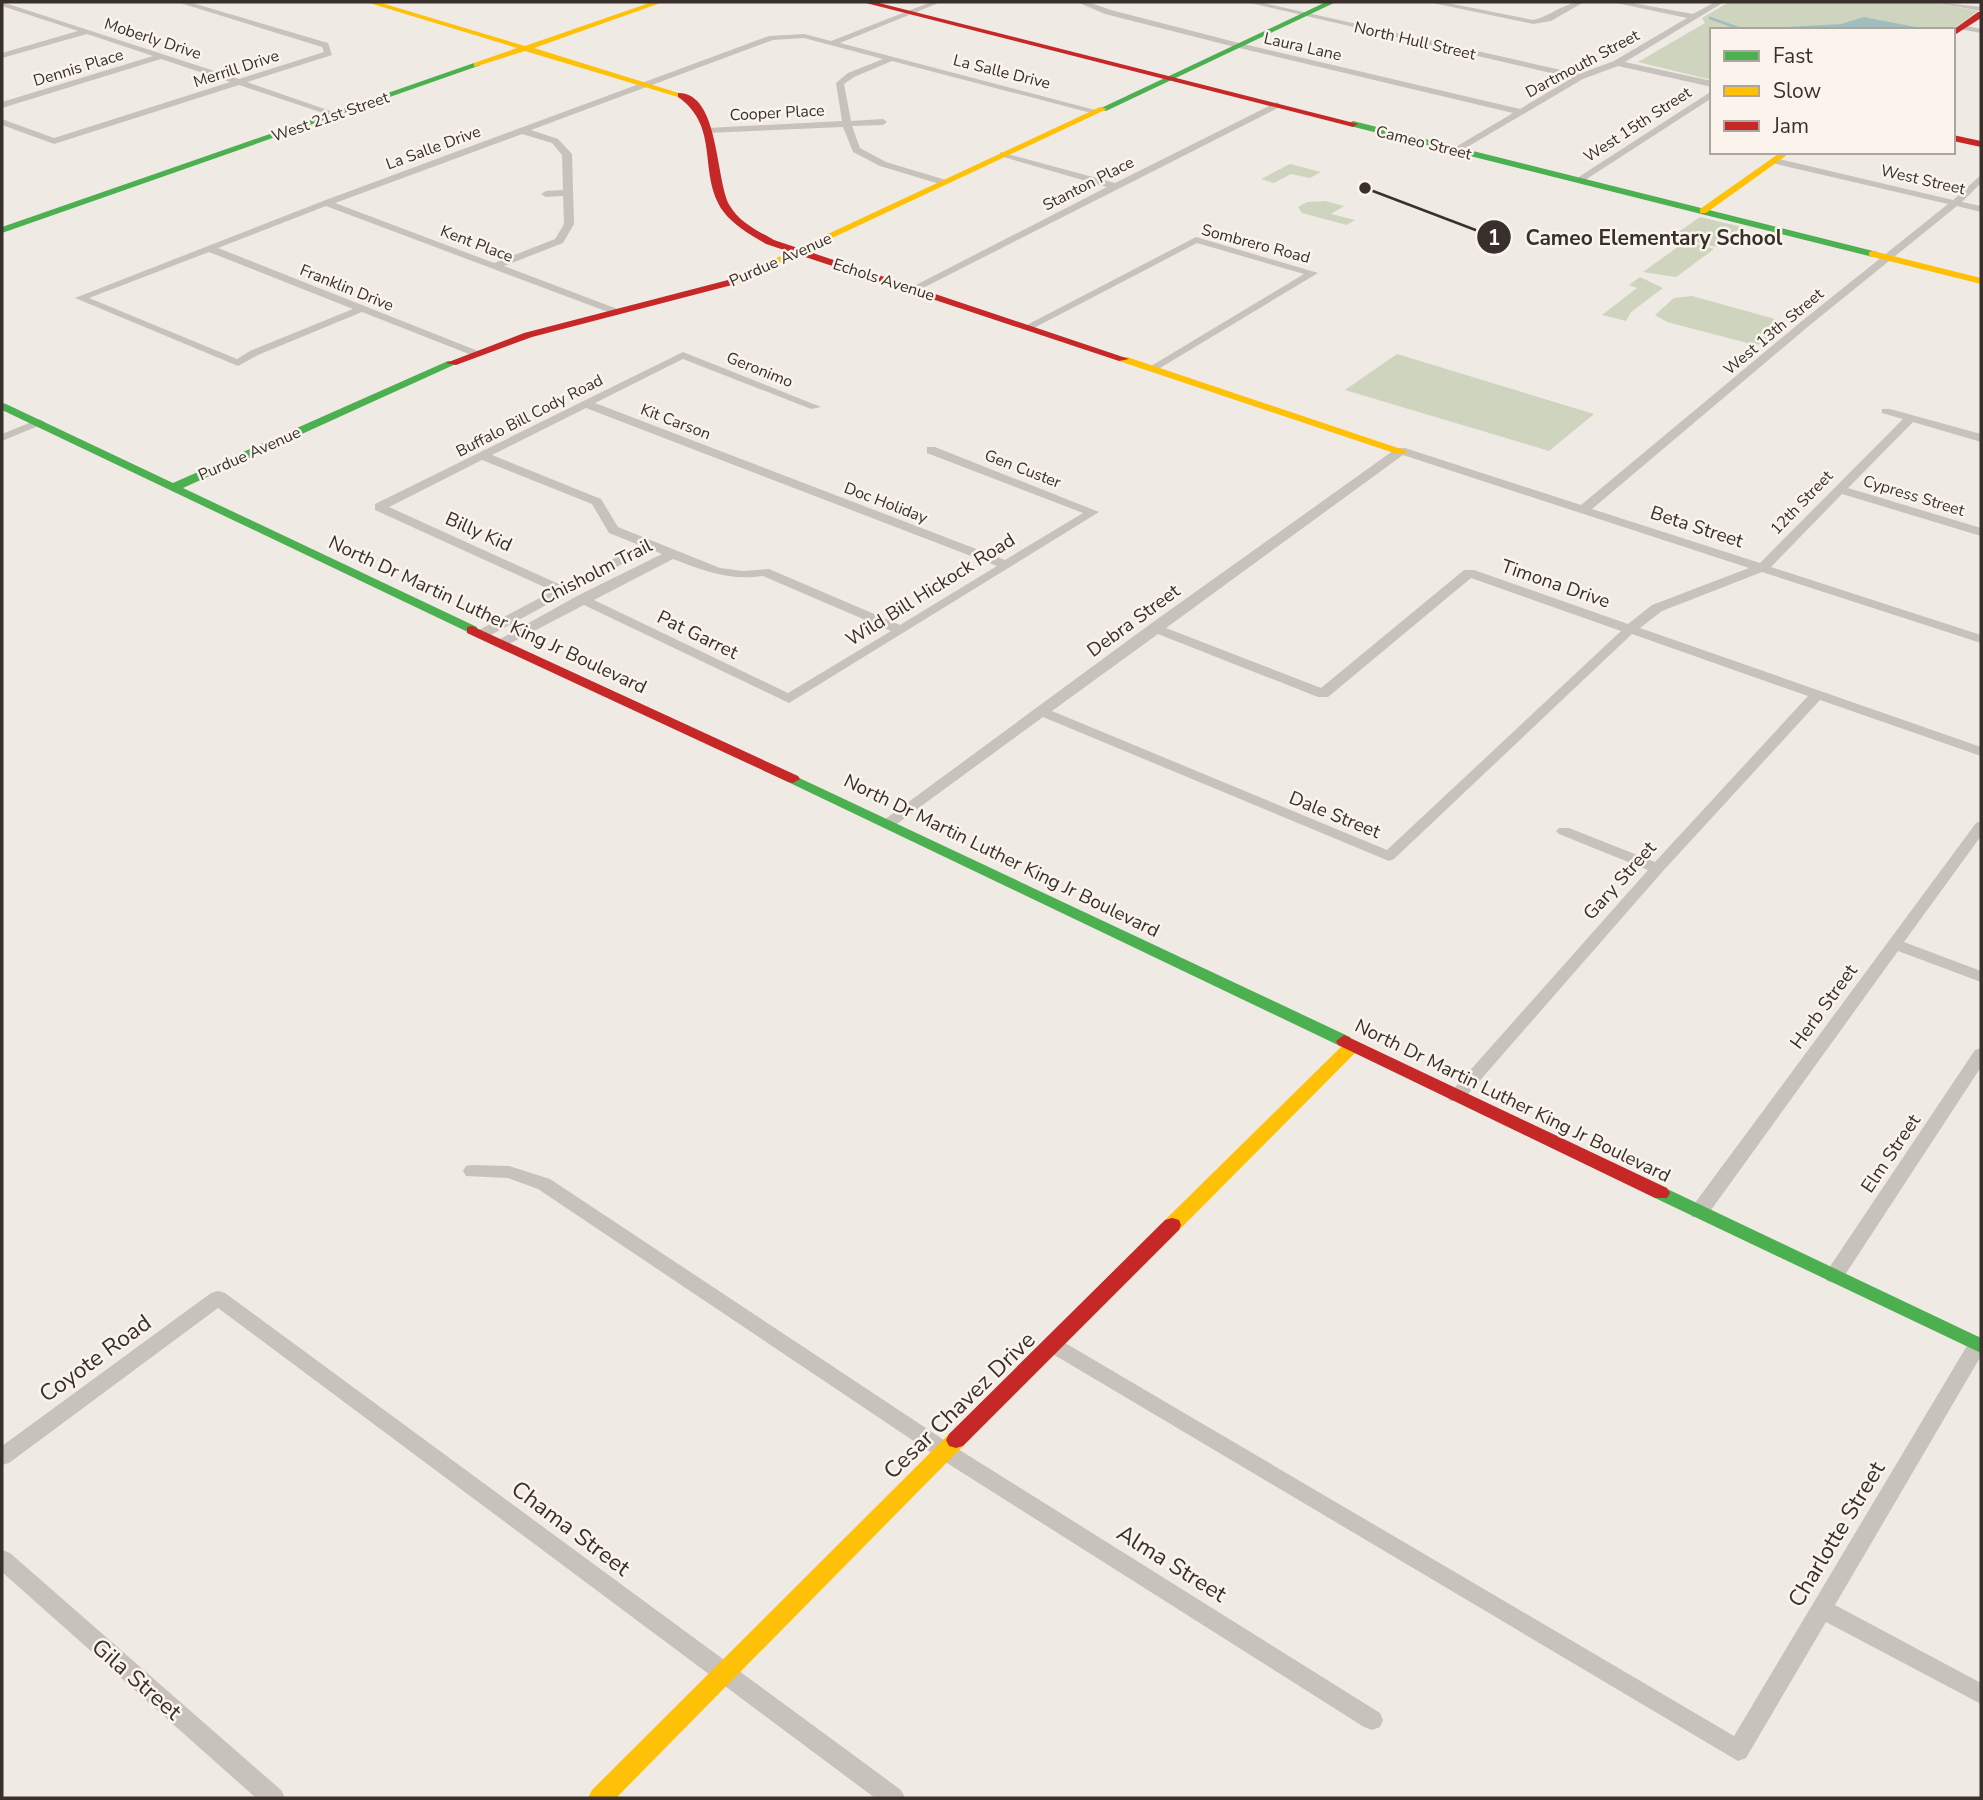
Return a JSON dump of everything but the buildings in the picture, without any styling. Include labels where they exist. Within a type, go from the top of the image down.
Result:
[{"type":"street","name":"Merrill Drive","points":[[2,121],[54,141],[329,53],[325,45],[181,2]]},
{"type":"street","points":[[193,5],[204,2]]},
{"type":"street","name":"Echols Avenue","points":[[370,2],[679,93],[699,106],[708,131],[723,208],[744,229],[799,252],[1401,451]]},
{"type":"street","name":"West 21st Street","points":[[2,230],[659,2]]},
{"type":"street","name":"Cameo Street","points":[[866,2],[1981,281]]},
{"type":"street","points":[[830,44],[937,2]]},
{"type":"street","name":"Laura Lane","points":[[1081,2],[1108,12],[1238,45],[1521,112]]},
{"type":"street","name":"North Hull Street","points":[[1250,2],[1580,77]]},
{"type":"street","name":"Purdue Avenue","points":[[172,488],[474,353],[616,312],[727,284],[1332,2]]},
{"type":"street","points":[[1433,2],[1533,22],[1548,19],[1580,2]]},
{"type":"street","points":[[1616,2],[1694,17]]},
{"type":"street","name":"Dartmouth Street","points":[[1457,150],[1580,77],[1617,63],[1720,2]]},
{"type":"street","points":[[1942,2],[1981,12]]},
{"type":"street","name":"Moberly Drive","points":[[2,3],[335,114]]},
{"type":"street","points":[[1958,31],[1981,12]]},
{"type":"street","points":[[2,56],[88,31]]},
{"type":"street","points":[[1958,31],[1981,31]]},
{"type":"street","name":"La Salle Drive","points":[[360,309],[254,353],[238,363],[80,298],[326,203],[772,38],[804,36],[1095,111]]},
{"type":"street","name":"Dennis Place","points":[[2,105],[162,56]]},
{"type":"street","points":[[890,60],[851,75],[840,83],[847,124],[856,150],[883,164],[943,182]]},
{"type":"street","points":[[1617,63],[1710,84]]},
{"type":"street","name":"West 15th Street","points":[[1579,180],[1710,95]]},
{"type":"street","name":"Stanton Place","points":[[913,289],[1277,105]]},
{"type":"street","name":"Cooper Place","points":[[708,131],[883,121]]},
{"type":"street","points":[[495,266],[559,241],[569,224],[567,154],[555,141],[523,131]]},
{"type":"street","points":[[1955,138],[1981,144]]},
{"type":"street","points":[[1003,154],[1117,187]]},
{"type":"street","points":[[1703,211],[1781,156]]},
{"type":"street","name":"West Street","points":[[1781,156],[1981,209]]},
{"type":"street","name":"West 13th Street","points":[[1584,509],[1886,257],[1897,252],[1981,178]]},
{"type":"street","points":[[546,194],[568,193]]},
{"type":"street","name":"Kent Place","points":[[326,203],[616,312]]},
{"type":"street","name":"Sombrero Road","points":[[1028,327],[1196,240],[1313,273],[1155,368]]},
{"type":"street","name":"Franklin Drive","points":[[209,248],[474,353]]},
{"type":"street","name":"Buffalo Bill Cody Road","points":[[379,507],[683,355],[694,359]]},
{"type":"street","name":"Geronimo","points":[[694,359],[815,407]]},
{"type":"street","name":"Kit Carson","points":[[586,404],[755,468]]},
{"type":"street","name":"North Dr Martin Luther King Jr Boulevard","points":[[2,406],[500,643],[889,823],[1456,1097],[1980,1345]]},
{"type":"street","points":[[1886,411],[1981,438]]},
{"type":"street","name":"12th Street","points":[[1630,629],[1657,608],[1763,568],[1911,418]]},
{"type":"street","points":[[2,439],[39,422]]},
{"type":"street","name":"Gen Custer","points":[[932,450],[1093,512],[1083,517]]},
{"type":"street","name":"Beta Street","points":[[1401,451],[1981,639]]},
{"type":"street","name":"Debra Street","points":[[889,823],[1401,451]]},
{"type":"street","points":[[483,456],[597,502],[613,530],[718,572],[743,575],[764,572],[901,630]]},
{"type":"street","name":"Doc Holiday","points":[[755,468],[1006,565]]},
{"type":"street","name":"Cypress Street","points":[[1838,489],[1981,532]]},
{"type":"street","name":"Billy Kid","points":[[379,507],[562,590]]},
{"type":"street","name":"Wild Bill Hickock Road","points":[[797,694],[1083,517]]},
{"type":"street","name":"Chisholm Trail","points":[[482,634],[649,544]]},
{"type":"street","name":"Chisholm Trail","points":[[500,643],[672,554]]},
{"type":"street","name":"Timona Drive","points":[[1154,628],[1323,694],[1469,573],[1981,752]]},
{"type":"street","name":"Pat Garret","points":[[582,599],[789,699],[797,694]]},
{"type":"street","name":"Dale Street","points":[[1040,711],[1389,856],[1630,629]]},
{"type":"street","name":"Gary Street","points":[[1456,1097],[1658,868],[1818,695]]},
{"type":"street","name":"Herb Street","points":[[1699,1212],[1981,826]]},
{"type":"street","points":[[1564,831],[1658,868]]},
{"type":"street","points":[[1894,944],[1981,977]]},
{"type":"street","name":"Cesar Chavez Drive","points":[[600,1798],[943,1450],[1053,1345],[1352,1046]]},
{"type":"street","name":"Elm Street","points":[[1834,1276],[1981,1054]]},
{"type":"street","name":"Alma Street","points":[[472,1171],[509,1172],[544,1184],[943,1450],[1373,1720]]},
{"type":"street","name":"Coyote Road","points":[[2,1457],[218,1298]]},
{"type":"street","name":"Chama Street","points":[[218,1298],[893,1798]]},
{"type":"street","name":"Charlotte Street","points":[[1053,1345],[1738,1751],[1980,1345]]},
{"type":"street","name":"Gila Street","points":[[2,1559],[273,1798]]},
{"type":"street","points":[[1822,1609],[1981,1694]]},
{"type":"green space","points":[[1729,2],[1931,2],[1978,11],[1955,28],[1710,28],[1710,80],[1638,62],[1705,23],[1702,18]]},
{"type":"green space","points":[[1290,164],[1321,172],[1310,178],[1291,174],[1274,183],[1261,179]]},
{"type":"green space","points":[[1325,201],[1344,206],[1331,214],[1355,220],[1347,225],[1302,213],[1298,207],[1307,202]]},
{"type":"green space","points":[[1700,217],[1742,227],[1716,247],[1673,236]]},
{"type":"green space","points":[[1686,241],[1714,249],[1676,277],[1643,272]]},
{"type":"green space","points":[[1640,277],[1663,288],[1631,312],[1626,321],[1602,315],[1637,288],[1629,285]]},
{"type":"green space","points":[[1692,296],[1775,319],[1783,324],[1760,344],[1755,345],[1667,322],[1655,315],[1674,298]]},
{"type":"green space","points":[[1397,354],[1594,414],[1549,451],[1345,390]]},
{"type":"water","points":[[1864,17],[1921,28],[1768,28],[1841,24]]},
{"type":"waterway","points":[[1710,18],[1738,28]]},
{"type":"traffic: fast","points":[[1103,109],[1332,2]]},
{"type":"traffic: fast","points":[[2,230],[477,65]]},
{"type":"traffic: fast","points":[[1353,124],[1873,254]]},
{"type":"traffic: fast","points":[[172,488],[452,363]]},
{"type":"traffic: fast","points":[[2,406],[472,630]]},
{"type":"traffic: fast","points":[[793,779],[1344,1041]]},
{"type":"traffic: fast","points":[[1661,1193],[1981,1346]]},
{"type":"traffic: slow","points":[[370,2],[681,95]]},
{"type":"traffic: slow","points":[[477,65],[659,2]]},
{"type":"traffic: slow","points":[[728,283],[1103,109]]},
{"type":"traffic: slow","points":[[1703,211],[1784,154]]},
{"type":"traffic: slow","points":[[1873,254],[1981,281]]},
{"type":"traffic: slow","points":[[1123,359],[1401,451]]},
{"type":"traffic: slow","points":[[1172,1225],[1352,1046]]},
{"type":"traffic: slow","points":[[600,1798],[956,1440]]},
{"type":"traffic: jam","points":[[866,2],[1353,124]]},
{"type":"traffic: jam","points":[[1955,33],[1981,14]]},
{"type":"traffic: jam","points":[[681,95],[694,104],[703,117],[716,179],[726,208],[758,235],[770,242],[1123,359]]},
{"type":"traffic: jam","points":[[1955,138],[1981,144]]},
{"type":"traffic: jam","points":[[452,363],[528,335],[728,283]]},
{"type":"traffic: jam","points":[[472,630],[793,779]]},
{"type":"traffic: jam","points":[[1344,1041],[1661,1193]]},
{"type":"traffic: jam","points":[[956,1440],[1172,1225]]},
{"type":"place","name":"Cameo Elementary School","points":[[1365,188]]}]
